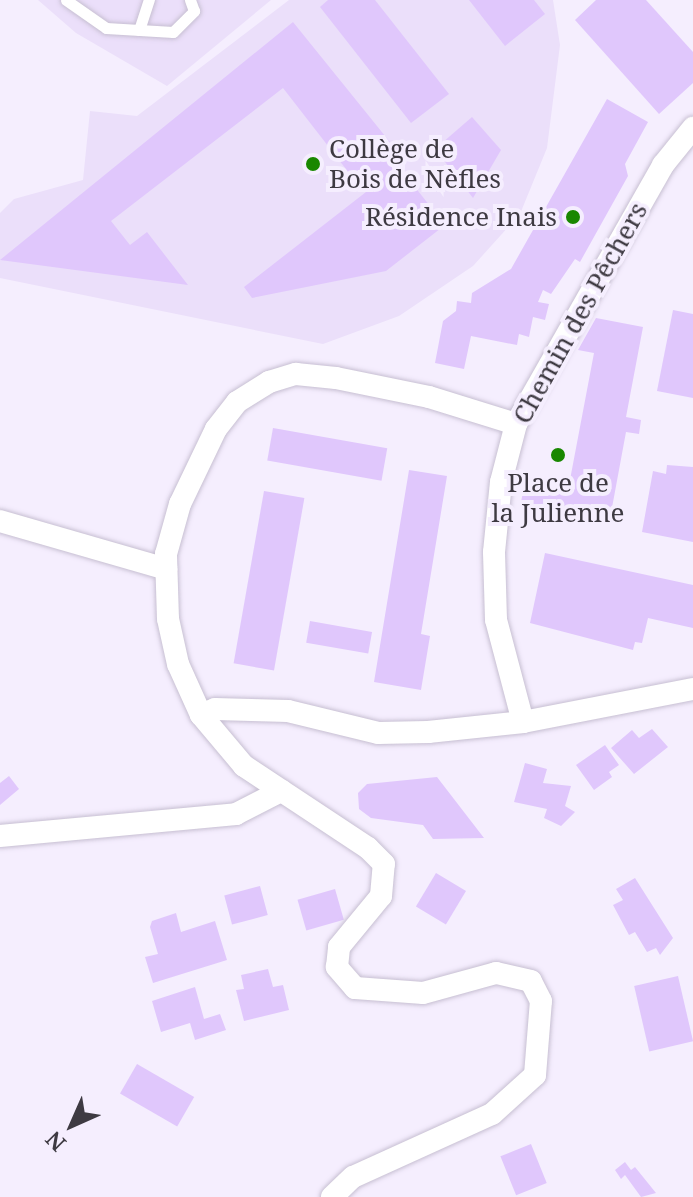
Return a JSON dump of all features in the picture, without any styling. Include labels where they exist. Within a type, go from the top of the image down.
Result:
[{"type":"street","name":"Chemin des Pêchers","points":[[523,722],[496,620],[494,552],[501,482],[516,424],[663,165],[693,128]]},
{"type":"street","points":[[332,1197],[353,1177],[492,1114],[535,1075],[541,1001],[531,981],[496,973],[423,993],[355,988],[337,967],[339,947],[381,896],[384,864],[368,848],[244,766],[201,715],[178,664],[166,569],[180,504],[216,429],[237,402],[269,382],[296,374],[336,378],[429,397],[516,424]]},
{"type":"street","points":[[0,521],[166,569]]},
{"type":"street","points":[[201,715],[215,709],[288,711],[378,733],[523,722],[693,689]]},
{"type":"street","points":[[0,836],[236,814],[281,791]]},
{"type":"lane","points":[[66,0],[106,28],[173,32],[194,11],[190,0]]},
{"type":"lane","points":[[139,30],[149,0]]},
{"type":"shaded area","points":[[38,0],[271,0],[167,86],[76,33]]},
{"type":"shaded area","name":"Collège de Bois de Nèfles","points":[[289,0],[553,0],[560,45],[547,148],[520,214],[473,266],[399,316],[323,344],[0,278],[0,213],[14,199],[83,180],[90,111],[137,116]]},
{"type":"building","points":[[328,0],[375,0],[449,94],[411,123],[320,7]]},
{"type":"building","points":[[469,0],[534,0],[545,14],[505,46]]},
{"type":"building","points":[[596,0],[646,0],[693,52],[693,83],[659,114],[575,20]]},
{"type":"building","points":[[293,22],[398,152],[392,158],[445,225],[386,271],[252,298],[244,287],[375,185],[367,174],[356,182],[283,88],[111,221],[130,245],[147,232],[188,285],[0,260]]},
{"type":"building","name":"Résidence Inais","points":[[607,99],[648,122],[625,164],[628,176],[580,262],[575,259],[551,294],[543,290],[538,302],[549,304],[545,320],[533,317],[529,337],[519,334],[517,345],[471,336],[464,369],[435,363],[443,321],[456,311],[457,301],[471,303],[472,293],[511,269]]},
{"type":"building","points":[[472,117],[501,150],[473,198],[435,149]]},
{"type":"building","points":[[673,310],[693,314],[693,398],[657,391]]},
{"type":"building","points":[[596,318],[643,327],[626,417],[641,420],[639,434],[626,432],[609,524],[520,507],[526,477],[569,485],[594,353],[578,350]]},
{"type":"building","points":[[273,428],[387,448],[382,481],[267,460]]},
{"type":"building","points":[[667,465],[693,467],[693,542],[642,532],[653,471],[666,474]]},
{"type":"building","points":[[409,470],[447,476],[421,634],[430,636],[421,690],[374,682]]},
{"type":"building","points":[[264,491],[304,498],[274,670],[234,663]]},
{"type":"building","points":[[545,553],[693,585],[693,628],[648,618],[642,643],[635,642],[633,650],[530,623]]},
{"type":"building","points":[[310,621],[372,632],[368,654],[306,643]]},
{"type":"building","points":[[652,729],[668,747],[634,774],[611,748],[632,730],[639,738]]},
{"type":"building","points":[[605,745],[619,765],[609,772],[612,777],[594,790],[576,765]]},
{"type":"building","points":[[525,763],[547,769],[543,783],[571,786],[565,806],[575,812],[561,826],[544,818],[547,809],[514,802]]},
{"type":"building","points":[[9,776],[19,789],[0,805],[0,783]]},
{"type":"building","points":[[437,777],[484,838],[433,839],[423,825],[371,818],[359,809],[358,793],[367,784]]},
{"type":"building","points":[[436,873],[466,891],[446,924],[416,906]]},
{"type":"building","points":[[635,878],[673,938],[660,955],[656,948],[647,952],[635,932],[629,935],[613,905],[623,900],[616,889]]},
{"type":"building","points":[[260,886],[268,915],[232,925],[224,896]]},
{"type":"building","points":[[335,889],[344,920],[306,931],[298,900]]},
{"type":"building","points":[[176,913],[181,932],[215,921],[227,960],[153,983],[145,957],[158,954],[150,927],[152,921]]},
{"type":"building","points":[[268,969],[273,987],[283,985],[289,1010],[244,1021],[236,990],[244,989],[241,975]]},
{"type":"building","points":[[678,976],[693,1041],[649,1051],[634,986]]},
{"type":"building","points":[[195,987],[204,1019],[220,1014],[226,1030],[195,1040],[190,1023],[161,1032],[152,1001]]},
{"type":"building","points":[[137,1064],[194,1097],[177,1126],[120,1093]]},
{"type":"building","points":[[531,1144],[547,1183],[516,1195],[500,1156]]},
{"type":"building","points":[[625,1162],[631,1170],[635,1167],[656,1193],[641,1197],[625,1175],[621,1179],[615,1170]]},
{"type":"place","name":"Collège de Bois de Nèfles","points":[[313,164]]},
{"type":"place","name":"Résidence Inais","points":[[573,217]]},
{"type":"place","name":"Place de la Julienne","points":[[558,455]]}]
